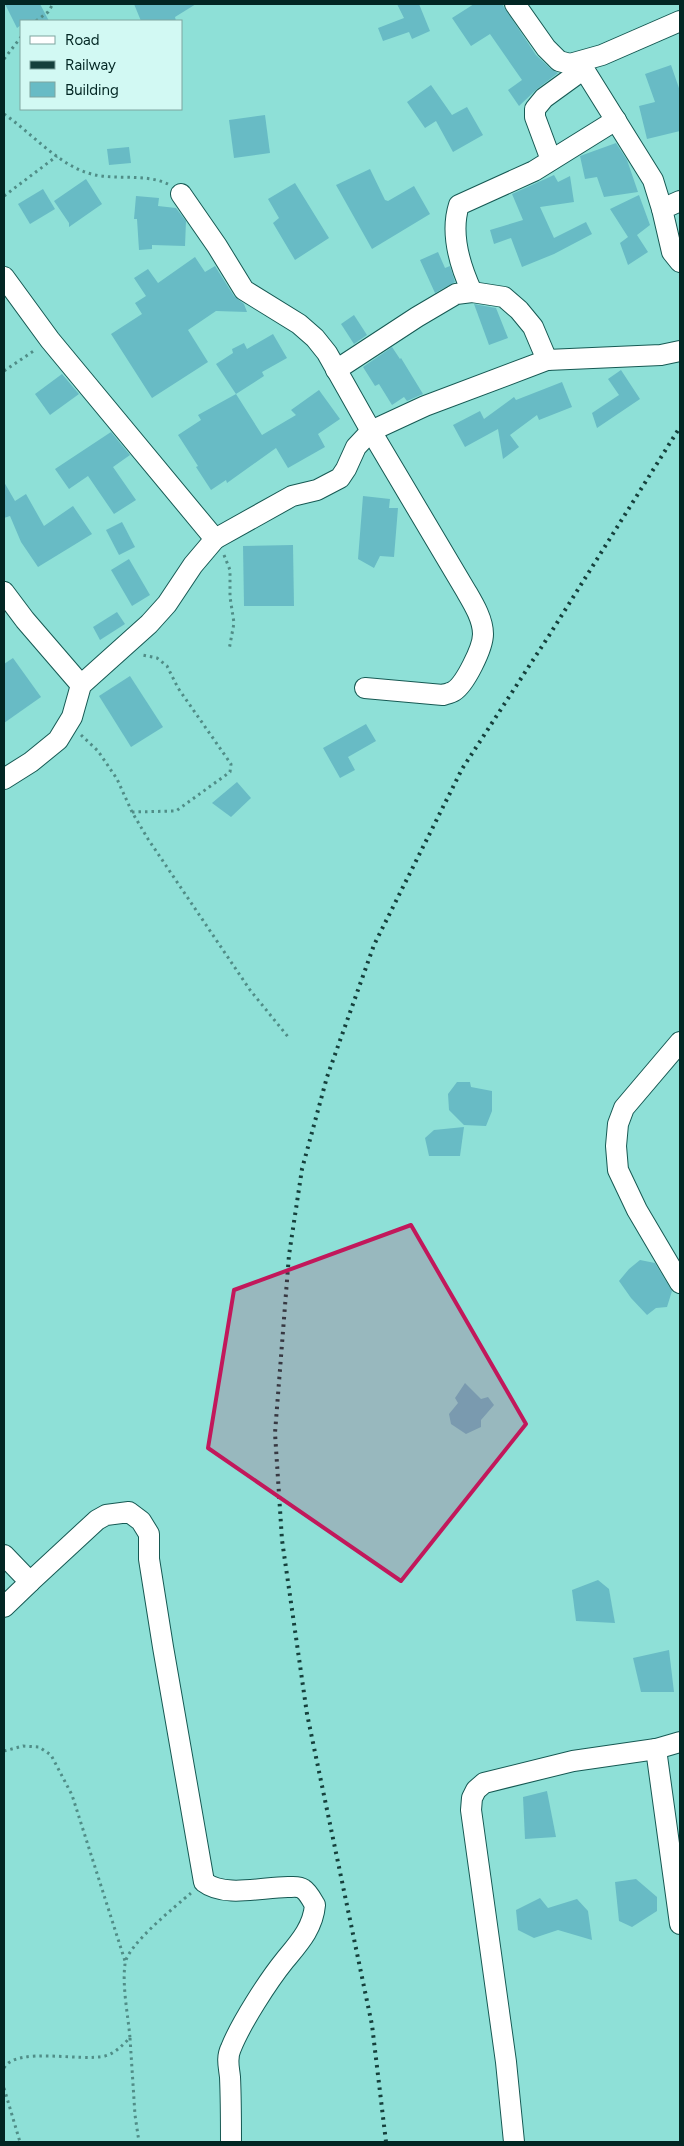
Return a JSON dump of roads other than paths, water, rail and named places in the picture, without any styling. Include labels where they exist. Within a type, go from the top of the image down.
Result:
[{"type":"street","points":[[514,4],[546,48],[560,61],[582,66],[653,180],[672,252],[680,262]]},
{"type":"street","points":[[550,160],[535,117],[535,109],[544,98],[582,66],[680,21]]},
{"type":"street","points":[[472,292],[462,271],[457,243],[456,216],[459,205],[512,182],[616,120]]},
{"type":"street","points":[[181,194],[217,246],[244,290],[299,324],[315,338],[336,370],[478,613],[483,633],[478,652],[463,681],[453,692],[442,695],[365,688]]},
{"type":"street","points":[[662,209],[680,201]]},
{"type":"street","points":[[4,277],[50,340],[215,539]]},
{"type":"street","points":[[336,370],[440,303],[456,294],[472,292],[504,297],[519,310],[533,327],[547,360]]},
{"type":"street","points":[[4,779],[31,762],[58,740],[76,706],[81,685],[150,624],[167,604],[193,565],[215,539],[292,496],[317,490],[340,478],[346,470],[356,447],[370,431],[425,406],[547,360],[661,355],[680,351]]},
{"type":"street","points":[[4,592],[25,620],[81,685]]},
{"type":"street","points":[[680,1042],[624,1108],[618,1124],[616,1146],[618,1170],[637,1210],[680,1283]]},
{"type":"street","points":[[4,1607],[97,1520],[106,1515],[129,1512],[141,1521],[148,1534],[149,1559],[163,1648],[204,1882],[212,1888],[223,1891],[297,1887],[304,1889],[315,1905],[309,1928],[300,1944],[285,1961],[254,2007],[230,2048],[228,2059],[231,2142]]},
{"type":"street","points":[[4,1556],[30,1582]]},
{"type":"street","points":[[514,2142],[478,1852],[472,1823],[472,1798],[476,1790],[484,1783],[573,1761],[656,1748],[680,1742]]},
{"type":"street","points":[[656,1748],[680,1924]]},
{"type":"railway","points":[[386,2142],[372,2025],[307,1714],[282,1540],[275,1433],[289,1255],[302,1169],[327,1077],[374,945],[462,769],[550,634],[680,427]]}]
